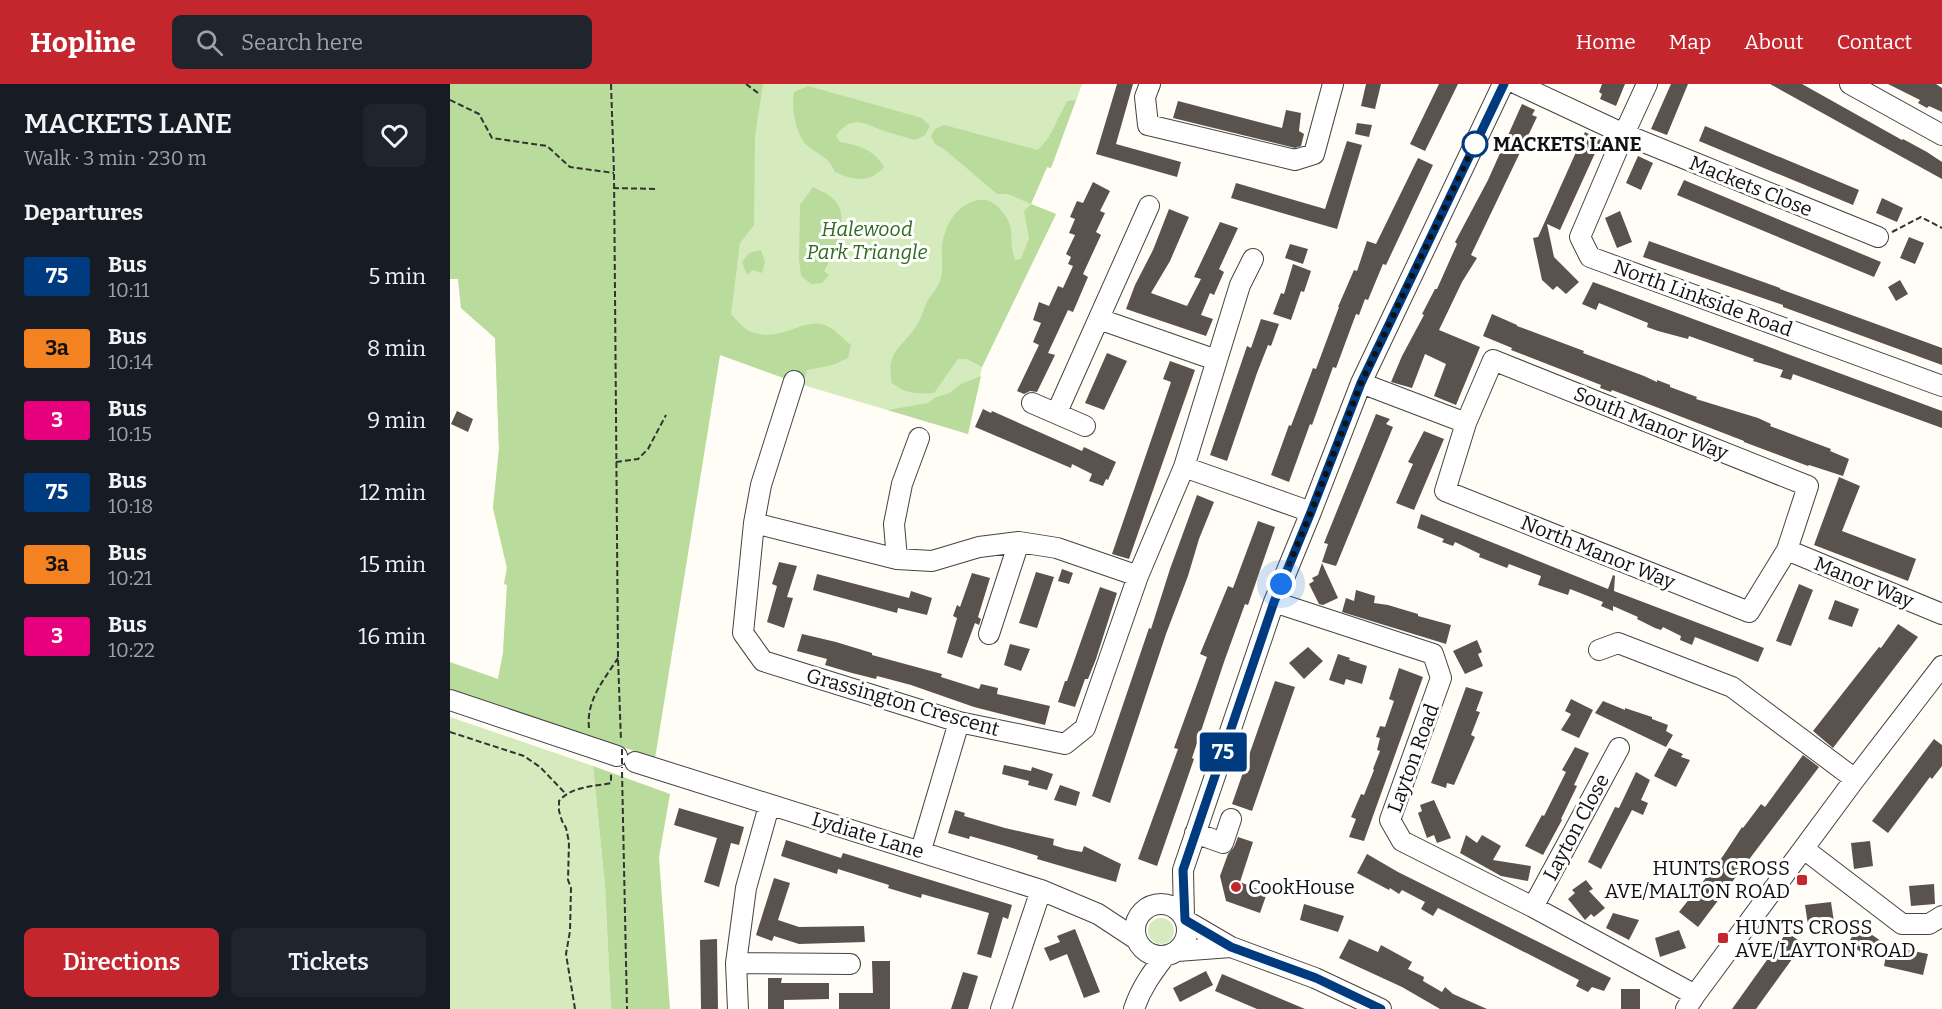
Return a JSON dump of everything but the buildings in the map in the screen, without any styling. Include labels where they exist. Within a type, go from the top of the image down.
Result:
[{"type":"street","points":[[1150,84],[1145,97],[1148,125],[1295,160],[1314,154],[1333,84]]},
{"type":"street","points":[[1137,1001],[1171,953],[1186,937],[1183,870],[1274,602],[1361,383],[1503,84]]},
{"type":"street","name":"Mackets Close","points":[[1517,84],[1624,134],[1878,237]]},
{"type":"street","name":"North Linkside Road","points":[[1647,84],[1580,237],[1590,257],[1942,386]]},
{"type":"street","points":[[1850,84],[1942,135]]},
{"type":"street","points":[[1057,412],[1149,206]]},
{"type":"street","name":"Grassington Crescent","points":[[794,381],[761,485],[754,523],[743,633],[763,661],[959,722],[1065,744],[1085,728],[1138,576],[1184,467],[1240,285],[1253,259]]},
{"type":"street","points":[[1099,319],[1216,360]]},
{"type":"street","name":"South Manor Way","points":[[1466,423],[1493,360],[1808,486],[1786,550]]},
{"type":"street","points":[[1361,383],[1466,423]]},
{"type":"street","points":[[1032,403],[1085,426]]},
{"type":"street","name":"North Manor Way","points":[[1466,423],[1445,491],[1749,612],[1786,550]]},
{"type":"street","points":[[897,559],[894,524],[902,484],[919,438]]},
{"type":"street","points":[[1184,467],[1311,512]]},
{"type":"street","points":[[754,523],[897,559],[932,561],[979,547],[1019,542],[1057,548],[1138,576]]},
{"type":"street","points":[[989,634],[1019,542]]},
{"type":"street","name":"Manor Way","points":[[1786,550],[1942,614]]},
{"type":"street","name":"Layton Road","points":[[1274,602],[1433,654],[1441,678],[1390,820],[1402,841],[1533,907],[1690,1002]]},
{"type":"street","points":[[1599,650],[1618,643],[1732,687],[1855,779]]},
{"type":"street","points":[[1690,1002],[1855,779],[1942,666]]},
{"type":"street","name":"Lydiate Lane","points":[[450,700],[769,806],[921,850],[1041,890],[1098,914],[1138,943]]},
{"type":"street","points":[[921,850],[959,722]]},
{"type":"street","name":"Layton Close","points":[[1533,907],[1619,748]]},
{"type":"street","points":[[738,1009],[736,963],[746,888],[769,806]]},
{"type":"street","points":[[1195,833],[1223,843],[1231,819]]},
{"type":"street","points":[[1804,849],[1902,924],[1929,924],[1942,916]]},
{"type":"street","points":[[1137,1001],[1138,943],[1134,930],[1147,910],[1183,870]]},
{"type":"street","points":[[1001,1009],[1041,890]]},
{"type":"street","points":[[1147,910],[1171,907],[1184,919],[1231,947],[1306,974],[1374,1007]]},
{"type":"street","name":"Lydiate Lane","points":[[1098,914],[1147,910]]},
{"type":"street","points":[[1138,943],[1151,955],[1231,947]]},
{"type":"street","points":[[736,963],[850,964]]},
{"type":"path","points":[[611,84],[614,172],[618,658],[627,1009]]},
{"type":"path","points":[[746,84],[758,93]]},
{"type":"path","points":[[450,100],[479,114],[492,138],[547,146],[570,167],[614,172]]},
{"type":"path","points":[[613,188],[657,189]]},
{"type":"path","points":[[1878,237],[1895,231],[1921,216],[1942,228]]},
{"type":"path","points":[[616,462],[638,459],[648,448],[666,415]]},
{"type":"path","points":[[592,748],[588,716],[590,707],[594,695],[618,658]]},
{"type":"path","points":[[450,732],[524,756],[540,767],[566,793]]},
{"type":"path","points":[[575,1009],[566,954],[570,931],[569,842],[559,811],[559,801],[566,793],[576,789],[610,783],[622,758]]},
{"type":"green space","name":"Halewood Park Triangle","points":[[450,84],[1082,84],[1051,168],[1047,167],[1031,204],[1056,214],[982,367],[968,434],[803,385],[720,354],[655,758],[498,679],[503,653],[507,585],[504,584],[507,568],[493,508],[499,449],[495,338],[461,308],[458,279],[450,279]]},
{"type":"green space","name":"Halewood Park Triangle","points":[[450,84],[763,84],[755,136],[754,225],[740,243],[731,314],[746,329],[763,335],[782,333],[808,324],[825,325],[851,345],[848,358],[833,365],[807,370],[803,385],[720,355],[655,758],[450,689],[450,662],[498,679],[503,653],[507,585],[504,584],[507,568],[493,508],[499,449],[495,338],[461,308],[458,279],[450,279]]},
{"type":"green space","points":[[808,86],[922,118],[930,126],[925,135],[915,140],[859,122],[848,125],[836,136],[840,142],[871,152],[884,167],[867,178],[848,177],[835,172],[827,160],[808,146],[800,136],[793,98],[794,92]]},
{"type":"green space","points":[[1076,100],[1051,168],[1047,167],[1031,204],[1008,194],[997,194],[935,144],[931,136],[935,129],[944,125],[1038,150],[1049,137],[1067,101]]},
{"type":"green space","points":[[813,187],[828,195],[837,204],[842,223],[837,244],[824,271],[829,275],[822,283],[811,284],[801,276],[800,205]]},
{"type":"green space","points":[[984,200],[994,204],[1008,220],[1015,260],[1021,259],[1029,238],[1024,211],[1031,204],[1056,214],[982,367],[967,359],[958,359],[934,393],[912,392],[892,383],[892,358],[917,325],[939,282],[942,273],[943,239],[953,217],[971,202]]},
{"type":"green space","points":[[761,250],[765,262],[762,273],[753,270],[747,275],[742,262],[749,253]]},
{"type":"green space","points":[[981,376],[968,434],[888,410],[928,403],[936,397],[950,393],[961,384]]},
{"type":"green space","points":[[450,717],[593,766],[605,886],[611,1009],[450,1009]]},
{"type":"green space","points":[[593,766],[670,794],[659,857],[670,1009],[611,1009],[605,886]]},
{"type":"green space","points":[[1161,918],[1170,922],[1174,931],[1170,940],[1161,944],[1152,940],[1148,931],[1152,922]]},
{"type":"bus line","name":"75","points":[[1381,1009],[1316,978],[1231,947],[1185,920],[1183,870],[1274,602],[1361,383],[1504,84]]},
{"type":"place","name":"MACKETS LANE","points":[[1475,144]]},
{"type":"place","name":"HUNTS CROSS AVE/MALTON ROAD","points":[[1802,880]]},
{"type":"place","name":"CookHouse","points":[[1236,887]]},
{"type":"place","name":"HUNTS CROSS AVE/LAYTON ROAD","points":[[1723,938]]},
{"type":"route","points":[[1281,584],[1361,383],[1475,144]]}]
